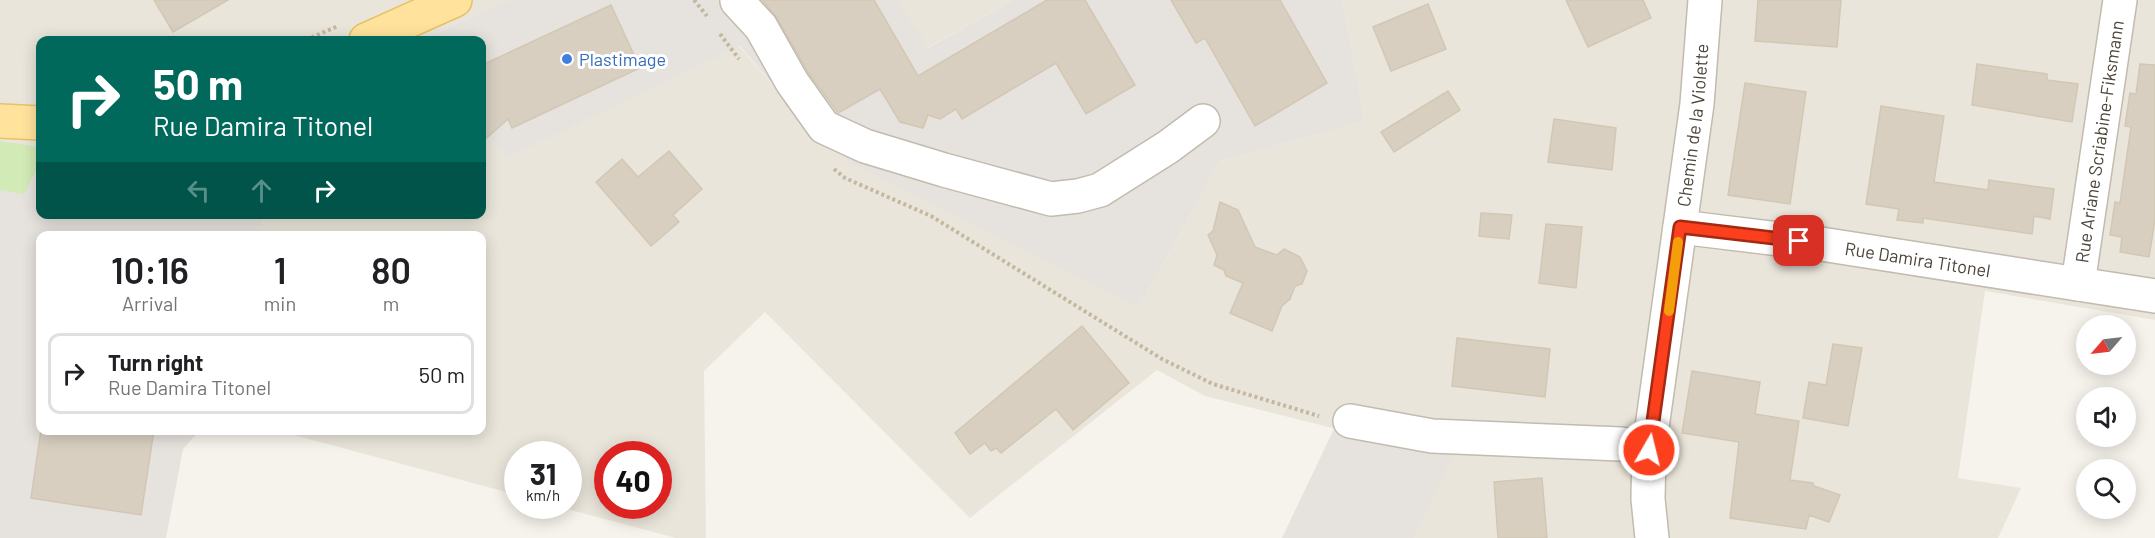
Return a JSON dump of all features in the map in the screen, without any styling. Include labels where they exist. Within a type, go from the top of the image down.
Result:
[{"type":"main road","points":[[375,36],[455,0]]},
{"type":"main road","points":[[0,121],[36,123]]},
{"type":"street","name":"Chemin de la Violette","points":[[1652,538],[1648,499],[1649,450],[1697,104],[1705,0]]},
{"type":"street","name":"Rue Ariane Scriabine-Fiksmann","points":[[2078,284],[2120,0]]},
{"type":"street","points":[[736,1],[760,27],[792,82],[824,127],[865,146],[1051,199],[1078,196],[1100,189],[1168,147],[1203,122]]},
{"type":"street","name":"Rue Damira Titonel","points":[[1680,227],[1821,244],[2155,296]]},
{"type":"street","points":[[1350,421],[1432,436],[1621,444],[1649,450]]},
{"type":"path","points":[[694,0],[708,18]]},
{"type":"path","points":[[715,27],[742,63]]},
{"type":"path","points":[[828,164],[845,178],[931,216],[1162,359],[1213,384],[1320,417],[1350,421]]},
{"type":"shaded area","points":[[0,0],[509,0],[431,36],[36,36],[36,146],[0,141]]},
{"type":"shaded area","points":[[509,0],[899,0],[928,48],[1013,0],[1342,0],[1365,121],[1220,161],[1139,307],[849,162],[812,131],[740,46],[508,158],[486,133],[486,36],[431,36]]},
{"type":"shaded area","points":[[899,0],[1013,0],[927,48]]},
{"type":"shaded area","points":[[1342,0],[2155,0],[2155,320],[1985,291],[1958,478],[2021,488],[1998,538],[1414,538],[1453,453],[1384,441],[1205,396],[1157,370],[970,518],[765,312],[704,371],[706,538],[676,538],[605,519],[672,519],[672,441],[594,441],[594,516],[582,513],[582,441],[504,441],[504,492],[294,435],[486,435],[486,231],[261,231],[263,219],[486,219],[486,133],[508,158],[739,46],[812,131],[1139,307],[1220,161],[1365,121]]},
{"type":"shaded area","points":[[0,141],[36,146],[36,219],[263,219],[261,231],[36,231],[36,435],[195,435],[183,449],[166,538],[0,538]]},
{"type":"shaded area","points":[[1334,429],[1384,441],[1454,453],[1414,538],[1282,538]]},
{"type":"green space","points":[[0,141],[36,146],[36,171],[24,194],[0,190]]},
{"type":"building","points":[[154,0],[228,0],[173,32]]},
{"type":"building","points":[[762,0],[874,0],[918,76],[1047,0],[1085,0],[1135,85],[1086,114],[1056,63],[962,119],[956,109],[940,119],[928,115],[923,128],[900,122],[880,89],[838,113],[808,72],[777,18]]},
{"type":"building","points":[[1171,0],[1280,0],[1327,83],[1255,126],[1205,38],[1196,43]]},
{"type":"building","points":[[1566,0],[1643,0],[1651,18],[1588,47]]},
{"type":"building","points":[[1758,0],[1841,0],[1837,47],[1755,41]]},
{"type":"building","points":[[1428,4],[1446,49],[1391,71],[1373,27]]},
{"type":"building","points":[[611,5],[640,68],[512,128],[508,119],[486,138],[486,63]]},
{"type":"building","points":[[1977,64],[2047,74],[2047,80],[2078,84],[2072,122],[1972,105]]},
{"type":"building","points":[[2140,64],[2155,65],[2155,220],[2149,257],[2120,252],[2122,237],[2110,235],[2115,202],[2120,203],[2131,127],[2125,126],[2130,93],[2136,94]]},
{"type":"building","points":[[1745,83],[1806,92],[1790,204],[1728,195]]},
{"type":"building","points":[[1448,91],[1460,110],[1394,152],[1381,132]]},
{"type":"building","points":[[1881,106],[1944,116],[1934,182],[1988,190],[1989,180],[2054,189],[2050,219],[2034,216],[2032,234],[1923,218],[1923,223],[1897,220],[1899,209],[1866,204]]},
{"type":"building","points":[[1554,119],[1616,128],[1612,170],[1548,162]]},
{"type":"building","points":[[669,151],[702,189],[673,215],[679,222],[651,246],[596,182],[622,159],[638,177]]},
{"type":"building","points":[[1220,202],[1238,210],[1255,247],[1277,255],[1284,249],[1300,257],[1307,271],[1302,284],[1295,286],[1290,299],[1282,306],[1272,331],[1230,313],[1243,283],[1226,276],[1224,270],[1214,265],[1217,255],[1208,235],[1213,231]]},
{"type":"building","points":[[1481,213],[1512,215],[1509,239],[1479,236]]},
{"type":"building","points":[[1546,224],[1582,227],[1576,288],[1539,283]]},
{"type":"building","points":[[1082,326],[1129,383],[1073,430],[1056,409],[1001,453],[996,448],[991,451],[985,443],[970,454],[955,433]]},
{"type":"building","points":[[1457,338],[1550,349],[1545,397],[1452,386]]},
{"type":"building","points":[[1833,344],[1862,348],[1848,426],[1803,418],[1809,382],[1826,385]]},
{"type":"building","points":[[1692,371],[1760,382],[1755,414],[1799,421],[1790,480],[1813,483],[1814,486],[1840,495],[1829,522],[1809,515],[1806,529],[1730,518],[1739,442],[1682,433]]},
{"type":"building","points":[[40,435],[153,435],[141,515],[31,498]]},
{"type":"building","points":[[1542,478],[1547,538],[1498,538],[1494,482]]},
{"type":"slow traffic","points":[[1669,311],[1678,242]]},
{"type":"place","name":"Plastimage","points":[[567,59]]},
{"type":"route","points":[[1649,450],[1680,227],[1799,241]]}]
